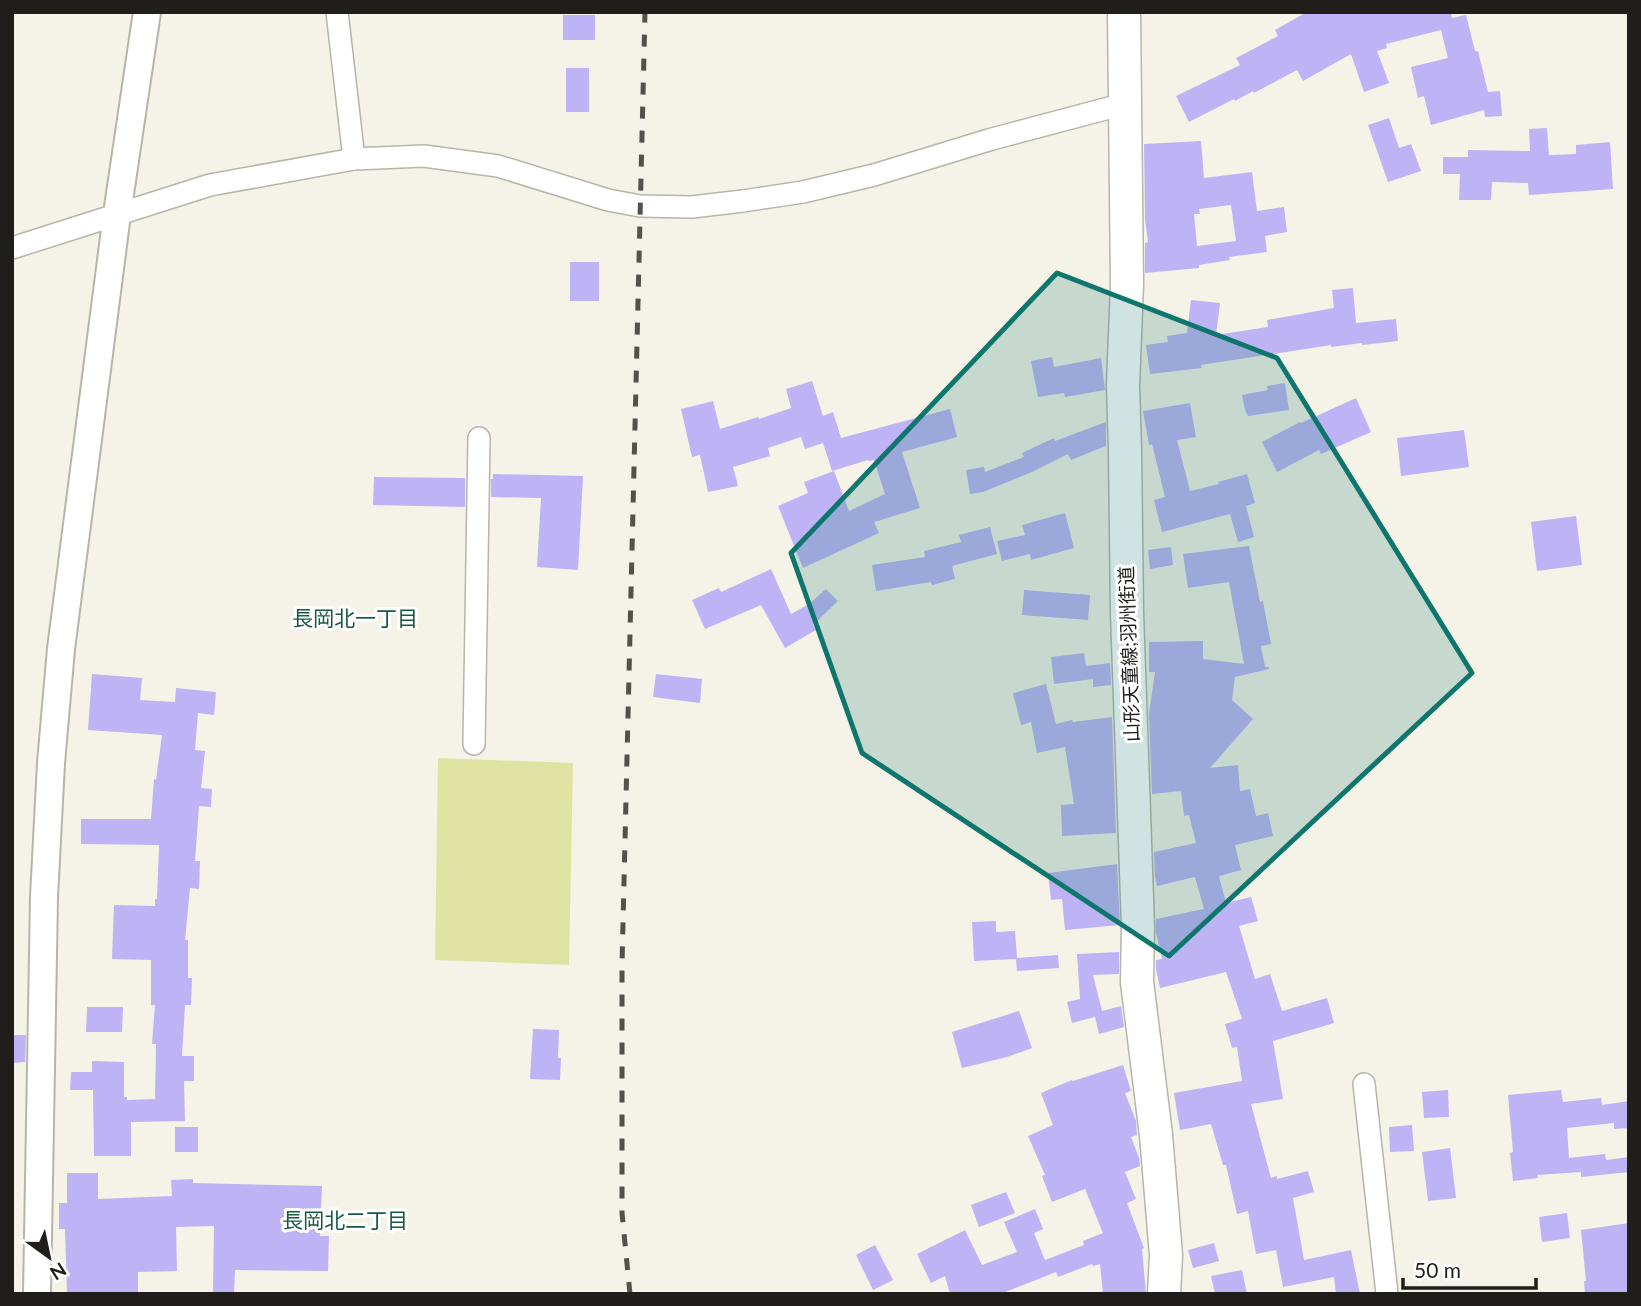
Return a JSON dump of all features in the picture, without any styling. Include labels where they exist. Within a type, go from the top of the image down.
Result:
[{"type":"main road","name":"山形天童線;羽州街道","points":[[1124,12],[1127,284],[1123,385],[1127,613],[1138,927],[1137,982],[1156,1135],[1166,1255],[1164,1294]]},
{"type":"street","points":[[37,1294],[44,897],[51,763],[61,649],[117,214],[147,12]]},
{"type":"street","points":[[337,12],[354,159]]},
{"type":"street","points":[[12,248],[210,184],[354,159],[424,156],[498,166],[608,201],[640,206],[692,207],[744,201],[803,192],[874,175],[992,139],[1124,104]]},
{"type":"street","points":[[474,744],[479,438]]},
{"type":"street","points":[[1364,1084],[1387,1294]]},
{"type":"highlighted area","points":[[1057,273],[1277,358],[1472,673],[1169,956],[862,753],[791,553]]},
{"type":"green space","points":[[438,758],[573,763],[569,965],[435,960]]},
{"type":"building","points":[[1307,12],[1451,12],[1452,18],[1466,15],[1488,92],[1500,91],[1502,116],[1485,117],[1484,110],[1431,125],[1424,96],[1418,98],[1411,67],[1448,58],[1441,30],[1386,44],[1387,48],[1377,51],[1389,83],[1364,92],[1351,54],[1303,81],[1297,70],[1189,122],[1176,96],[1240,65],[1236,58],[1278,36],[1275,30]]},
{"type":"building","points":[[563,15],[595,15],[595,40],[563,40]]},
{"type":"building","points":[[566,68],[589,68],[589,112],[566,112]]},
{"type":"building","points":[[1389,118],[1399,148],[1411,144],[1421,171],[1388,182],[1368,125]]},
{"type":"building","points":[[1547,128],[1549,155],[1576,154],[1576,145],[1610,142],[1613,189],[1529,195],[1528,183],[1492,182],[1491,200],[1459,200],[1460,174],[1443,174],[1443,157],[1468,157],[1468,150],[1530,151],[1529,129]]},
{"type":"building","points":[[1201,141],[1204,178],[1252,172],[1257,211],[1284,207],[1287,232],[1265,236],[1267,252],[1229,257],[1230,260],[1199,265],[1199,268],[1145,273],[1145,243],[1148,242],[1144,144]],"holes":[[[1231,205],[1236,241],[1197,246],[1194,214],[1200,214],[1199,209]]]},
{"type":"building","points":[[570,262],[599,262],[599,301],[570,301]]},
{"type":"building","points":[[1353,288],[1356,323],[1396,319],[1398,341],[1331,345],[1201,365],[1202,368],[1150,374],[1146,345],[1168,342],[1167,336],[1187,333],[1191,300],[1220,303],[1216,335],[1268,327],[1267,320],[1334,308],[1332,290]]},
{"type":"building","points":[[1052,357],[1054,367],[1101,358],[1105,390],[1065,397],[1064,393],[1038,397],[1031,361]]},
{"type":"building","points":[[812,381],[823,416],[833,412],[841,438],[950,409],[957,437],[902,452],[920,508],[874,522],[879,533],[803,568],[778,506],[808,493],[804,482],[834,471],[849,511],[885,494],[874,460],[832,471],[823,443],[805,449],[801,437],[768,448],[770,456],[733,467],[738,486],[708,492],[700,455],[692,457],[681,409],[713,401],[720,429],[791,408],[786,389]]},
{"type":"building","points":[[1285,383],[1289,410],[1248,416],[1242,395],[1268,390],[1267,386]]},
{"type":"building","points":[[1356,398],[1371,432],[1321,454],[1319,450],[1277,472],[1262,442]]},
{"type":"building","points":[[1190,403],[1196,437],[1177,440],[1190,491],[1247,474],[1255,503],[1246,506],[1254,537],[1238,542],[1230,514],[1162,532],[1154,500],[1165,497],[1152,444],[1149,445],[1143,411]]},
{"type":"building","points":[[1106,422],[1106,446],[1071,460],[1068,454],[983,492],[970,494],[966,470],[984,467],[985,472],[1024,457],[1022,453],[1054,438],[1055,441]]},
{"type":"building","points":[[1464,430],[1469,467],[1401,476],[1397,438]]},
{"type":"building","points":[[493,474],[583,476],[578,570],[537,567],[541,498],[491,497]]},
{"type":"building","points":[[374,477],[465,478],[465,507],[373,505]]},
{"type":"building","points":[[1065,513],[1074,548],[1031,560],[1030,554],[1002,561],[997,541],[1025,535],[1022,525]]},
{"type":"building","points":[[1576,516],[1582,565],[1537,571],[1531,522]]},
{"type":"building","points":[[990,527],[997,554],[952,566],[955,579],[932,585],[931,582],[876,591],[872,565],[925,557],[924,551],[961,542],[959,535]]},
{"type":"building","points":[[1249,546],[1271,644],[1261,646],[1265,667],[1269,669],[1235,677],[1232,700],[1253,719],[1210,768],[1238,765],[1240,791],[1250,789],[1256,816],[1268,813],[1273,836],[1235,845],[1241,870],[1219,876],[1226,903],[1251,897],[1258,921],[1239,926],[1255,979],[1270,974],[1282,1011],[1327,998],[1334,1023],[1273,1041],[1283,1099],[1251,1104],[1271,1178],[1308,1171],[1314,1192],[1293,1198],[1304,1260],[1351,1250],[1360,1294],[1336,1294],[1334,1277],[1283,1287],[1276,1250],[1256,1254],[1248,1211],[1237,1214],[1226,1165],[1223,1165],[1211,1124],[1180,1130],[1174,1093],[1242,1081],[1237,1047],[1232,1048],[1225,1024],[1242,1019],[1226,972],[1160,988],[1156,960],[1162,959],[1156,919],[1204,909],[1195,877],[1157,886],[1155,877],[1154,852],[1196,843],[1189,815],[1184,816],[1181,791],[1152,794],[1149,714],[1155,672],[1149,672],[1149,642],[1203,641],[1203,659],[1244,664],[1229,582],[1188,588],[1183,554]]},
{"type":"building","points":[[1171,547],[1173,565],[1150,569],[1148,550]]},
{"type":"building","points":[[771,569],[791,614],[809,604],[826,589],[838,601],[813,625],[816,630],[785,648],[761,605],[705,629],[692,600],[719,588],[721,592]]},
{"type":"building","points":[[1024,590],[1090,595],[1088,620],[1022,615]]},
{"type":"building","points":[[1084,653],[1086,666],[1110,663],[1111,685],[1093,687],[1093,679],[1054,684],[1051,657]]},
{"type":"building","points":[[92,674],[142,678],[140,700],[175,702],[176,688],[216,692],[214,715],[198,713],[195,750],[205,751],[201,788],[212,789],[211,807],[199,806],[195,861],[200,861],[199,889],[190,888],[185,940],[188,940],[188,978],[192,978],[191,1005],[185,1005],[182,1056],[194,1056],[194,1081],[184,1081],[185,1121],[131,1122],[131,1156],[94,1156],[93,1090],[70,1090],[71,1072],[92,1072],[92,1061],[124,1062],[124,1097],[127,1097],[127,1100],[155,1099],[156,1044],[152,1044],[155,1005],[151,1005],[151,960],[112,959],[114,905],[155,906],[159,845],[81,844],[81,819],[151,819],[154,779],[156,780],[162,735],[88,730]]},
{"type":"building","points":[[656,674],[702,679],[700,703],[653,697]]},
{"type":"building","points":[[1046,684],[1056,724],[1112,717],[1116,833],[1062,836],[1061,805],[1074,804],[1065,747],[1037,753],[1031,722],[1021,725],[1013,693]]},
{"type":"building","points":[[1117,864],[1120,925],[1065,930],[1062,899],[1051,900],[1048,873]]},
{"type":"building","points":[[996,921],[996,932],[1015,931],[1017,958],[1058,955],[1059,968],[1017,971],[1016,959],[974,961],[972,922]]},
{"type":"building","points":[[1119,952],[1119,974],[1093,975],[1102,1011],[1121,1006],[1124,1027],[1099,1034],[1095,1017],[1072,1023],[1067,1002],[1080,999],[1077,954]]},
{"type":"building","points":[[87,1007],[123,1007],[122,1032],[86,1032]]},
{"type":"building","points":[[1019,1011],[1032,1048],[962,1068],[952,1032]]},
{"type":"building","points":[[533,1029],[559,1030],[560,1080],[530,1079]]},
{"type":"building","points":[[12,1035],[26,1035],[25,1062],[12,1063]]},
{"type":"building","points":[[1123,1065],[1131,1091],[1125,1093],[1136,1121],[1137,1135],[1131,1137],[1140,1166],[1125,1172],[1136,1199],[1127,1203],[1144,1248],[1146,1294],[1103,1294],[1100,1264],[1092,1264],[1058,1277],[1056,1272],[1000,1294],[950,1294],[945,1276],[931,1283],[917,1254],[965,1230],[982,1265],[1017,1252],[1004,1222],[1035,1209],[1043,1229],[1034,1233],[1045,1260],[1084,1245],[1083,1241],[1103,1233],[1085,1189],[1052,1202],[1042,1176],[1045,1175],[1028,1136],[1053,1125],[1041,1093],[1072,1080]]},
{"type":"building","points":[[1448,1090],[1449,1117],[1424,1118],[1422,1092]]},
{"type":"building","points":[[1561,1090],[1563,1102],[1601,1098],[1602,1105],[1629,1101],[1629,1128],[1614,1129],[1614,1123],[1567,1128],[1569,1158],[1605,1154],[1606,1160],[1629,1157],[1629,1172],[1581,1177],[1581,1172],[1537,1175],[1538,1178],[1513,1181],[1508,1095]]},
{"type":"building","points":[[1412,1125],[1414,1151],[1390,1152],[1389,1127]]},
{"type":"building","points":[[175,1127],[198,1127],[198,1152],[175,1152]]},
{"type":"building","points":[[1450,1148],[1456,1198],[1428,1201],[1422,1152]]},
{"type":"building","points":[[67,1173],[98,1173],[98,1199],[172,1196],[171,1180],[193,1179],[193,1183],[322,1186],[320,1236],[329,1236],[328,1271],[235,1270],[234,1294],[213,1294],[214,1226],[176,1227],[177,1271],[138,1272],[138,1294],[67,1294],[65,1229],[59,1229],[59,1203],[67,1203]]},
{"type":"building","points":[[1006,1192],[1015,1213],[979,1227],[971,1205]]},
{"type":"building","points":[[1567,1213],[1570,1238],[1542,1242],[1539,1217]]},
{"type":"building","points":[[1629,1223],[1629,1294],[1585,1294],[1581,1230]]},
{"type":"building","points":[[1214,1243],[1219,1261],[1193,1268],[1188,1250]]},
{"type":"building","points":[[875,1245],[893,1280],[873,1290],[856,1255]]},
{"type":"building","points":[[1242,1270],[1247,1294],[1215,1294],[1211,1276]]},
{"type":"railway","points":[[630,1294],[622,1213],[622,965],[645,12]]},
{"type":"district","name":"長岡北一丁目","points":[[355,619]]},
{"type":"district","name":"長岡北二丁目","points":[[345,1221]]}]
